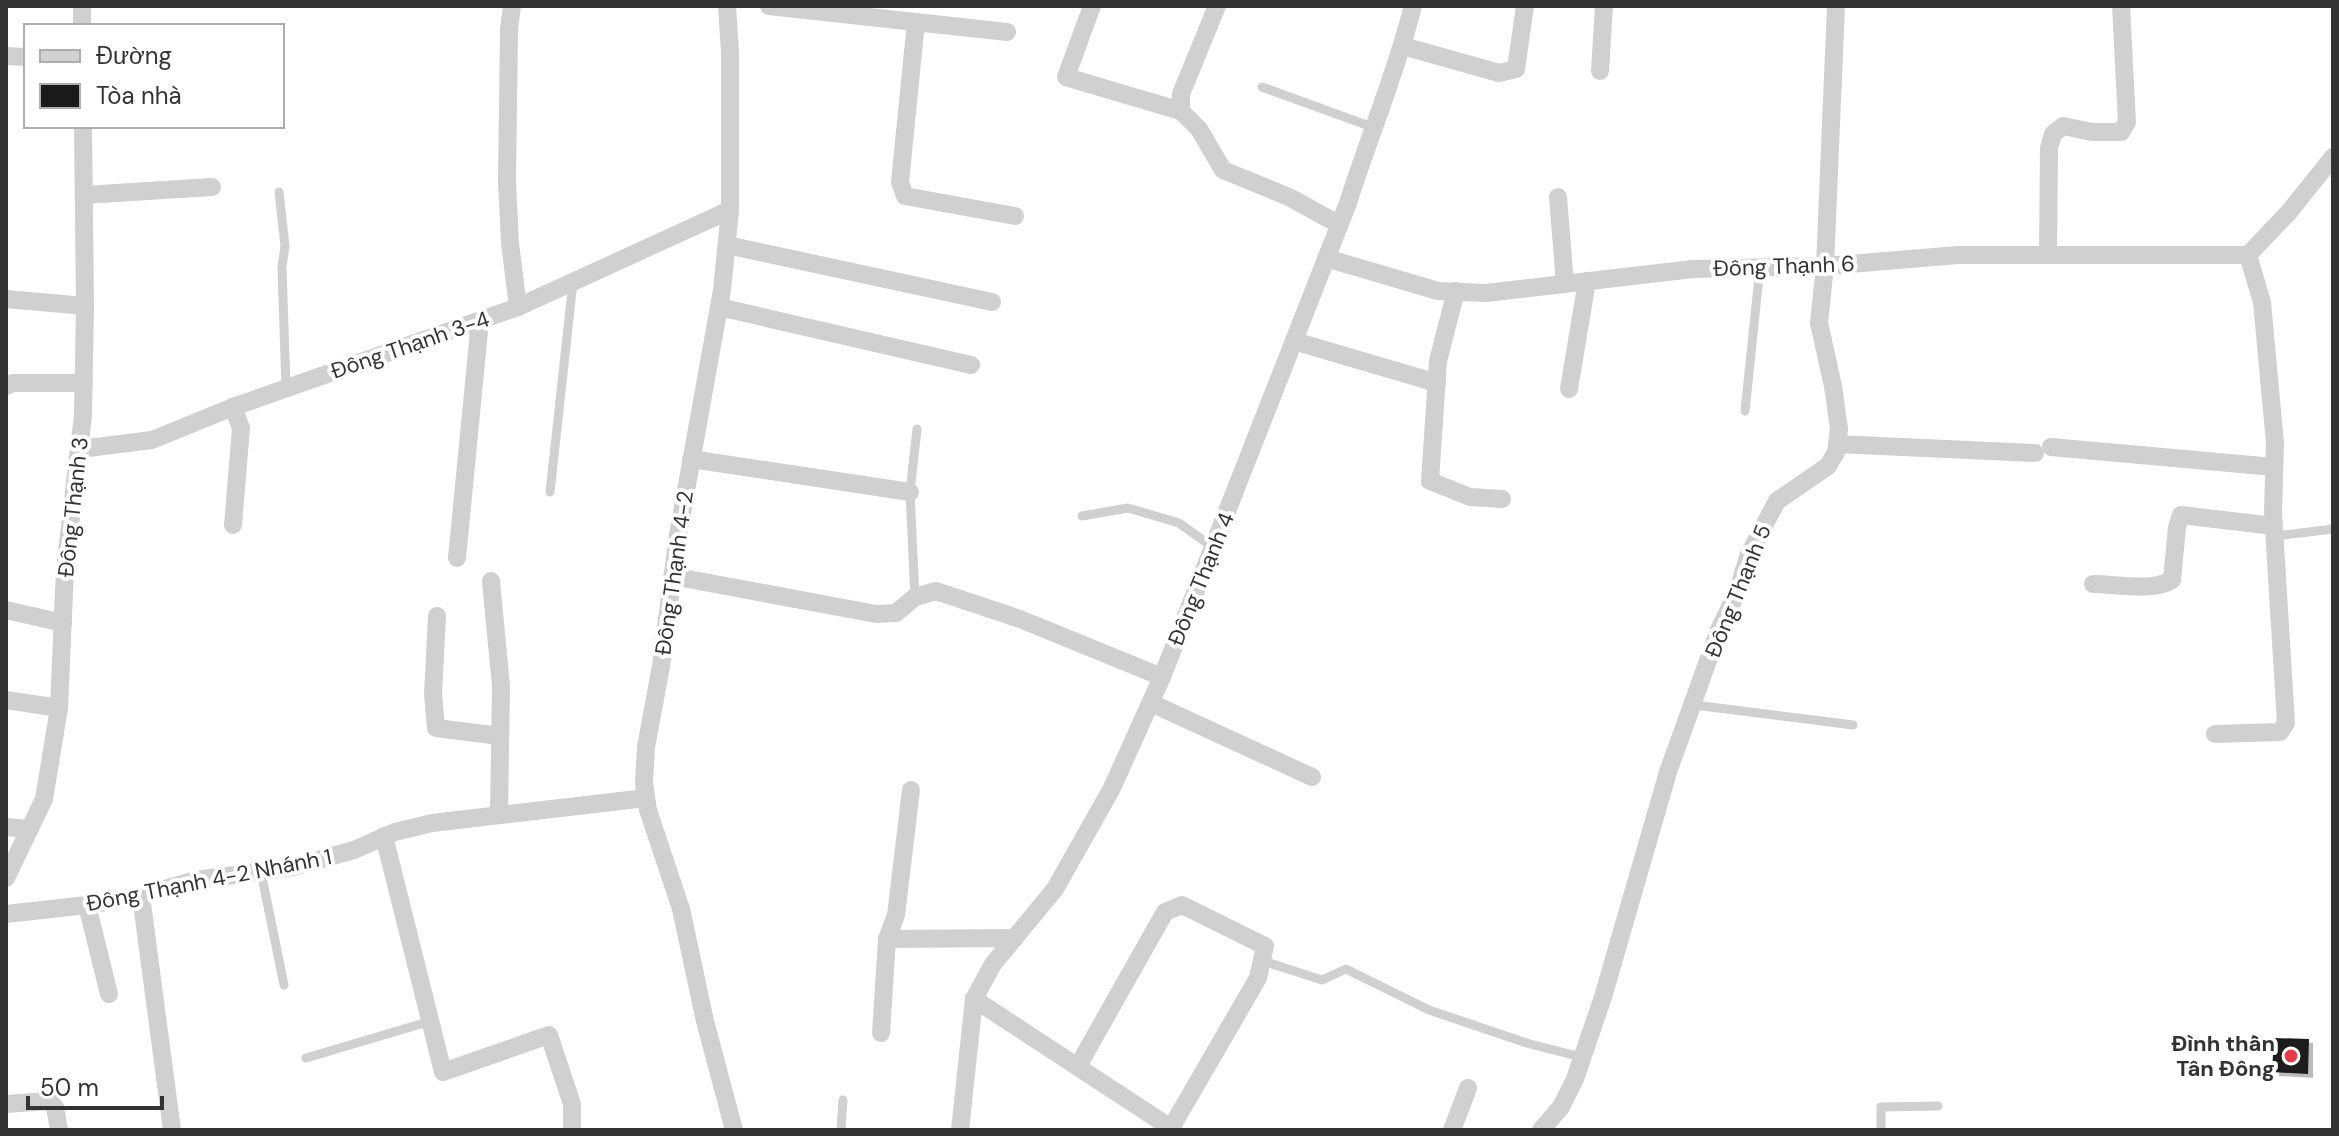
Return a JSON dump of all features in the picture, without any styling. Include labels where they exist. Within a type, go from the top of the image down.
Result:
[{"type":"street","points":[[512,6],[507,181],[510,243],[518,307]]},
{"type":"street","name":"Đông Thạnh 4-2","points":[[727,6],[730,53],[730,210],[727,245],[672,576],[661,666],[646,747],[644,783],[681,909],[705,1021],[734,1130]]},
{"type":"street","points":[[769,6],[1007,32]]},
{"type":"street","points":[[1092,6],[1066,77],[1181,111],[1199,129],[1223,170],[1289,197],[1338,224]]},
{"type":"street","points":[[1181,111],[1181,94],[1217,6]]},
{"type":"street","name":"Đông Thạnh 4","points":[[960,1130],[974,999],[993,964],[1055,889],[1112,788],[1151,703],[1348,203],[1372,127],[1403,46],[1413,6]]},
{"type":"street","points":[[1403,46],[1499,73],[1516,69],[1525,6]]},
{"type":"street","points":[[1600,71],[1604,6]]},
{"type":"street","points":[[1836,6],[1825,266],[1819,323],[1833,386],[1839,429],[1837,444],[2043,450],[2274,467]]},
{"type":"street","points":[[2048,255],[2049,148],[2053,134],[2063,126],[2092,132],[2121,132],[2127,122],[2121,6]]},
{"type":"street","points":[[916,22],[900,182],[905,196],[1015,216]]},
{"type":"street","name":"Đông Thạnh 3","points":[[6,878],[44,799],[59,708],[65,569],[80,449],[84,383],[83,128]]},
{"type":"street","points":[[2215,734],[2280,732],[2285,728],[2274,531],[2275,443],[2262,302],[2248,255],[2289,212],[2333,157]]},
{"type":"street","points":[[84,195],[212,187]]},
{"type":"street","points":[[1558,197],[1565,284]]},
{"type":"street","name":"Đông Thạnh 3-4","points":[[80,449],[152,440],[233,407],[480,321],[518,307],[730,210]]},
{"type":"street","points":[[727,245],[992,302]]},
{"type":"street","name":"Đông Thạnh 6","points":[[1326,258],[1438,291],[1486,293],[1693,269],[1825,266],[1958,255],[2248,255]]},
{"type":"street","points":[[1569,389],[1587,281]]},
{"type":"street","points":[[1456,291],[1438,361],[1430,481],[1470,497],[1502,499]]},
{"type":"street","points":[[6,299],[85,306]]},
{"type":"street","points":[[719,307],[971,365]]},
{"type":"street","points":[[457,558],[480,321]]},
{"type":"street","points":[[1294,341],[1437,383]]},
{"type":"street","points":[[6,386],[13,383],[84,383]]},
{"type":"street","points":[[233,407],[241,428],[233,525]]},
{"type":"street","name":"Đông Thạnh 5","points":[[1541,1130],[1561,1107],[1575,1079],[1603,997],[1668,772],[1749,554],[1777,501],[1828,466],[1837,444]]},
{"type":"street","points":[[691,459],[910,492]]},
{"type":"street","points":[[2093,584],[2151,585],[2172,580],[2181,515],[2274,531]]},
{"type":"street","points":[[672,576],[876,614],[896,613],[915,597],[936,591],[1020,619],[1162,677]]},
{"type":"street","points":[[491,581],[501,686],[499,815]]},
{"type":"street","points":[[6,610],[63,623]]},
{"type":"street","points":[[437,616],[433,694],[436,728],[500,736]]},
{"type":"street","points":[[6,700],[59,708]]},
{"type":"street","points":[[1151,703],[1312,777]]},
{"type":"street","points":[[881,1033],[887,939],[896,915],[911,790]]},
{"type":"street","name":"Đông Thạnh 4-2 Nhánh 1","points":[[6,914],[87,905],[141,896],[196,880],[293,867],[432,823],[646,798]]},
{"type":"street","points":[[6,827],[30,829]]},
{"type":"street","points":[[384,836],[443,1072],[549,1035],[572,1104],[572,1130]]},
{"type":"street","points":[[141,896],[172,1130]]},
{"type":"street","points":[[87,905],[109,994]]},
{"type":"street","points":[[974,999],[1172,1129],[1258,978],[1265,946],[1182,905],[1165,912],[1078,1066]]},
{"type":"street","points":[[887,939],[1015,938]]},
{"type":"street","points":[[1452,1130],[1468,1088]]},
{"type":"street","points":[[6,1104],[49,1101],[55,1107],[59,1130]]},
{"type":"lane","points":[[1262,87],[1372,127]]},
{"type":"lane","points":[[279,192],[285,246],[282,267],[286,389]]},
{"type":"lane","points":[[1745,411],[1760,267]]},
{"type":"lane","points":[[550,492],[573,282]]},
{"type":"lane","points":[[915,597],[910,492],[917,429]]},
{"type":"lane","points":[[1082,516],[1128,508],[1179,523],[1214,548]]},
{"type":"lane","points":[[2274,531],[2333,529]]},
{"type":"lane","points":[[1694,705],[1853,725]]},
{"type":"lane","points":[[261,872],[284,985]]},
{"type":"lane","points":[[1263,961],[1322,980],[1346,969],[1429,1010],[1530,1044],[1581,1057]]},
{"type":"lane","points":[[306,1058],[431,1021]]},
{"type":"lane","points":[[841,1130],[843,1100]]},
{"type":"lane","points":[[1881,1130],[1881,1107],[1938,1106]]},
{"type":"building","name":"Đình thần Tân Đông","points":[[2274,1038],[2309,1039],[2308,1074],[2272,1072]]},
{"type":"place","name":"Đình thần Tân Đông","points":[[2291,1056]]}]
